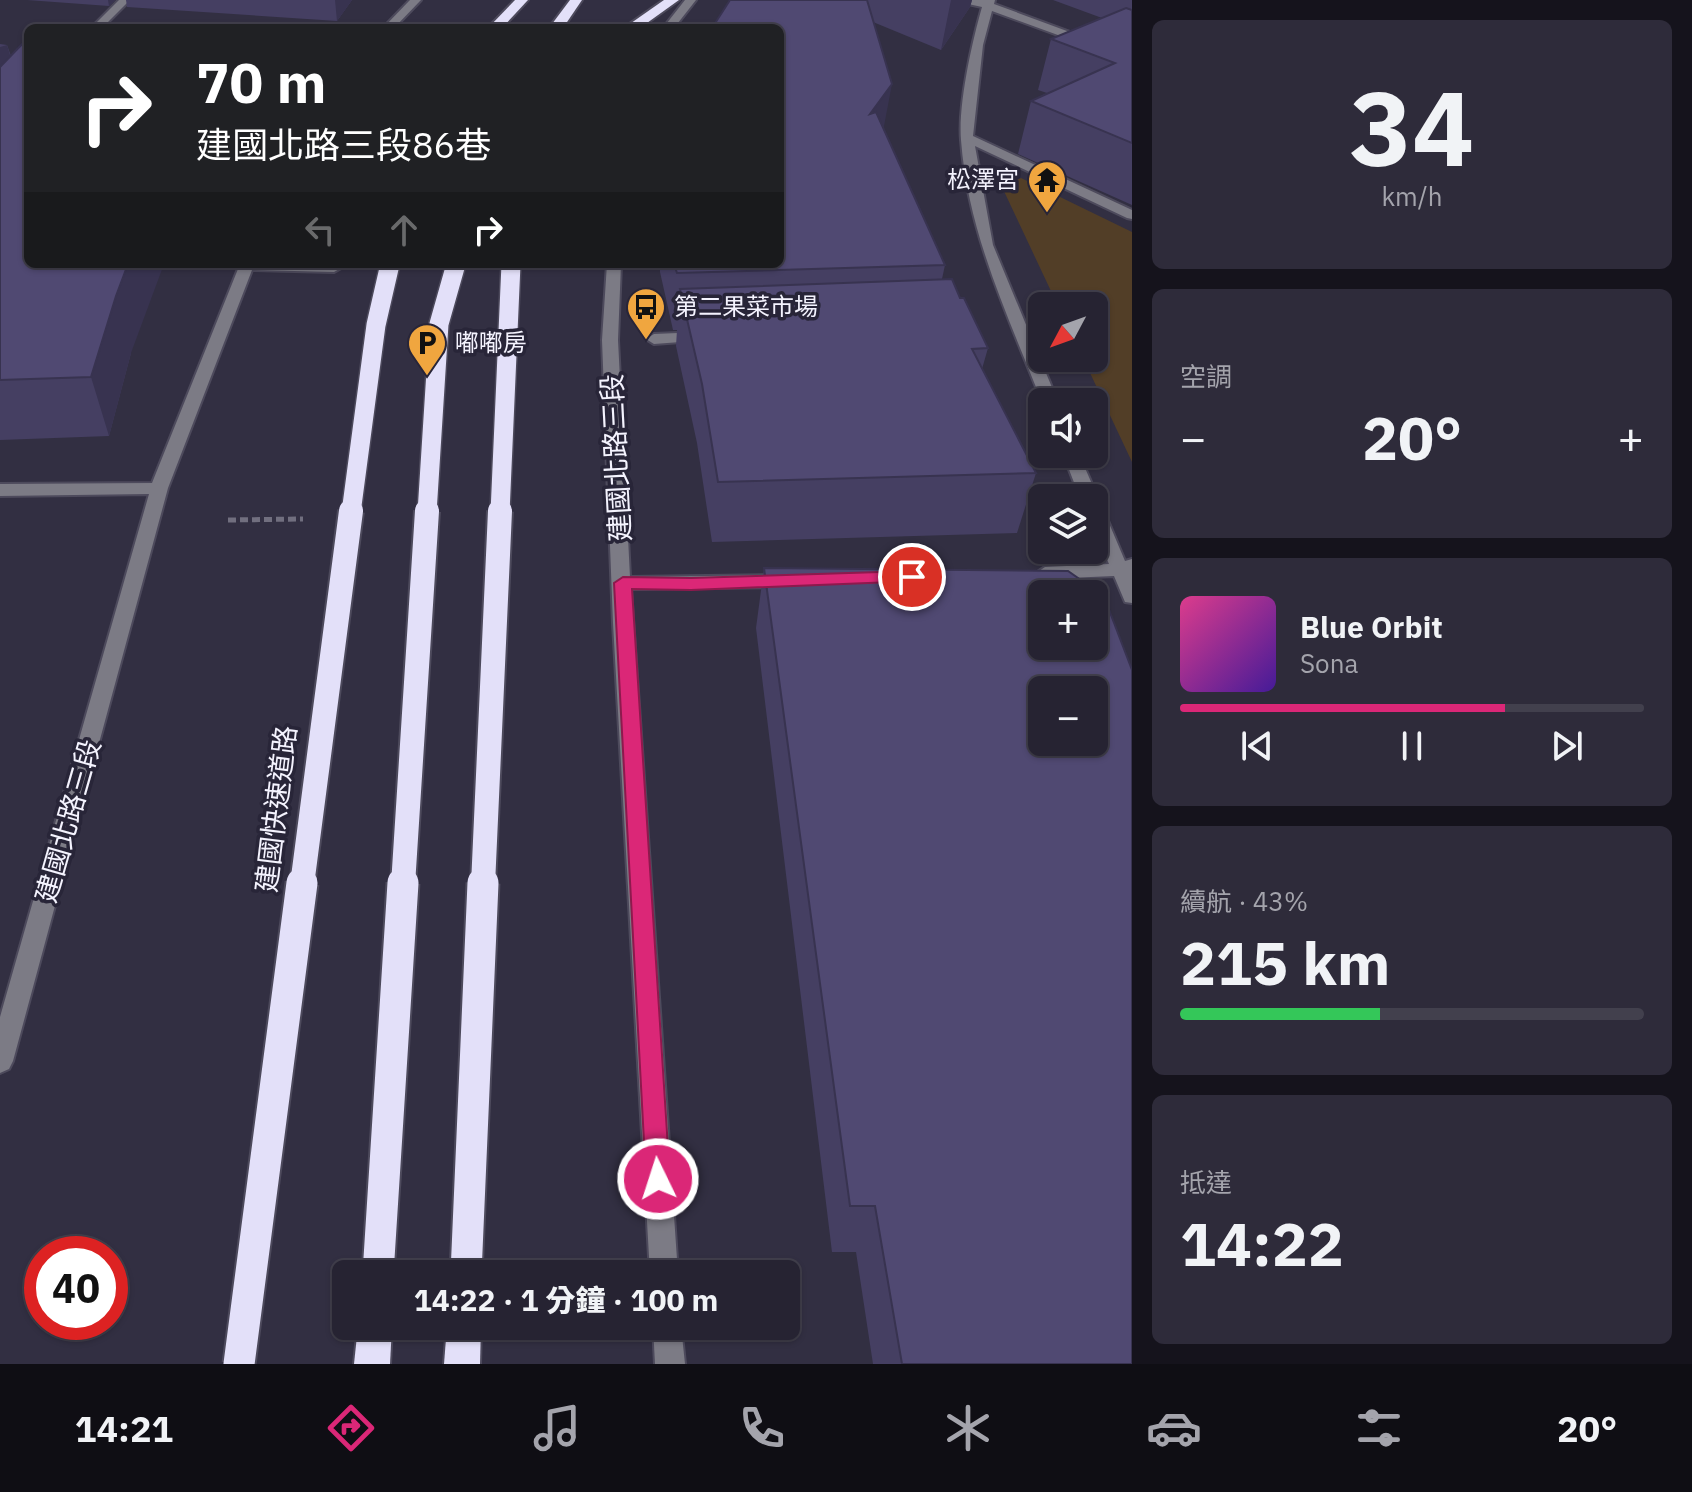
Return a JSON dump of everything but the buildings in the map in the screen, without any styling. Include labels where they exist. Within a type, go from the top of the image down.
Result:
[{"type":"highway","points":[[499,24],[522,0]]},
{"type":"highway","points":[[559,24],[576,0]]},
{"type":"highway","points":[[637,24],[673,0]]},
{"type":"highway","name":"建國快速道路","points":[[239,1364],[376,325],[389,268]]},
{"type":"highway","points":[[379,1260],[439,324],[455,268]]},
{"type":"highway","points":[[467,1260],[511,268]]},
{"type":"highway","points":[[372,1364],[374,1340]]},
{"type":"highway","points":[[462,1364],[463,1340]]},
{"type":"street","points":[[100,24],[125,0]]},
{"type":"street","points":[[392,24],[416,0]]},
{"type":"street","points":[[671,24],[691,0]]},
{"type":"street","points":[[955,0],[989,2],[1132,59]]},
{"type":"street","points":[[989,2],[977,45],[967,138],[986,245],[1044,388]]},
{"type":"street","points":[[967,138],[1132,215]]},
{"type":"street","name":"建國北路三段","points":[[0,1061],[159,488],[246,268]]},
{"type":"street","name":"建國北路三段","points":[[614,268],[610,340],[663,1260]]},
{"type":"street","points":[[654,339],[715,337]]},
{"type":"street","points":[[0,490],[159,488]]},
{"type":"street","points":[[1108,535],[1126,568],[1132,597]]},
{"type":"street","points":[[1027,573],[1126,568]]},
{"type":"street","points":[[623,583],[811,580]]},
{"type":"street","points":[[668,1340],[670,1364]]},
{"type":"shaded area","points":[[1021,178],[1132,232],[1132,462],[1108,411],[1108,388],[1097,388],[1090,372],[1108,372],[1108,292],[1051,292],[1002,187]]},
{"type":"place","name":"松澤宮","points":[[1047,214]]},
{"type":"place","name":"第二果菜市場","points":[[646,341]]},
{"type":"place","name":"嘟嘟房","points":[[427,377]]},
{"type":"route","points":[[658,1179],[623,583],[691,584],[912,577]]}]
